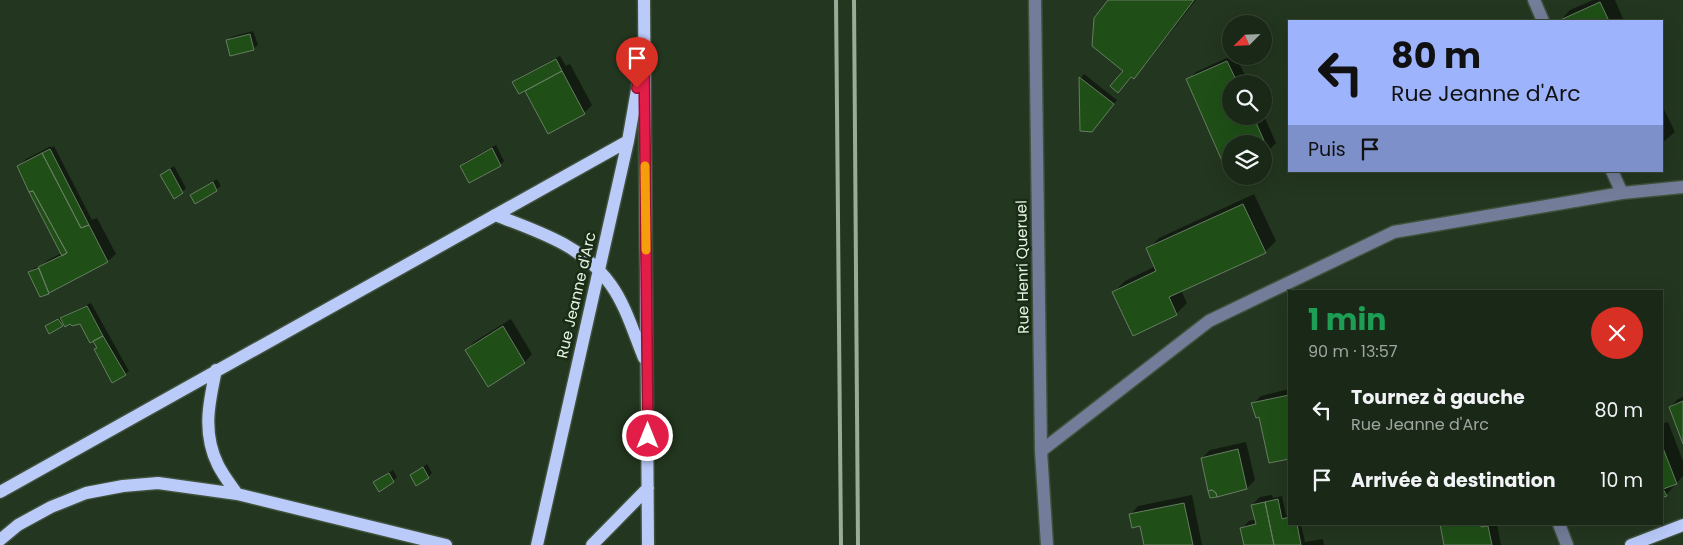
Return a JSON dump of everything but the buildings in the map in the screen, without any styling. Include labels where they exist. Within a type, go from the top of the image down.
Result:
[{"type":"main road","name":"Rue Jeanne d'Arc","points":[[644,0],[648,545]]},
{"type":"main road","name":"Rue Jeanne d'Arc","points":[[537,545],[628,141],[644,52]]},
{"type":"main road","points":[[0,492],[628,141]]},
{"type":"main road","points":[[495,215],[552,237],[576,252],[598,271],[611,285],[647,365]]},
{"type":"main road","points":[[216,370],[208,404],[207,422],[210,445],[218,465],[236,494]]},
{"type":"main road","points":[[0,540],[18,525],[51,507],[86,493],[158,483],[236,494],[446,545]]},
{"type":"main road","points":[[592,545],[648,488]]},
{"type":"main road","points":[[1631,545],[1683,524]]},
{"type":"street","name":"Rue Henri Queruel","points":[[1036,0],[1041,451],[1049,541]]},
{"type":"street","points":[[1534,0],[1544,20]]},
{"type":"street","points":[[1612,172],[1622,193]]},
{"type":"street","points":[[1041,451],[1209,321],[1394,232],[1622,193],[1683,187]]},
{"type":"street","points":[[1559,525],[1568,545]]},
{"type":"railway","points":[[836,0],[841,545]]},
{"type":"railway","points":[[854,0],[858,545]]},
{"type":"slow traffic","points":[[645,166],[646,250]]},
{"type":"route","points":[[637,88],[644,52],[648,436]]}]
